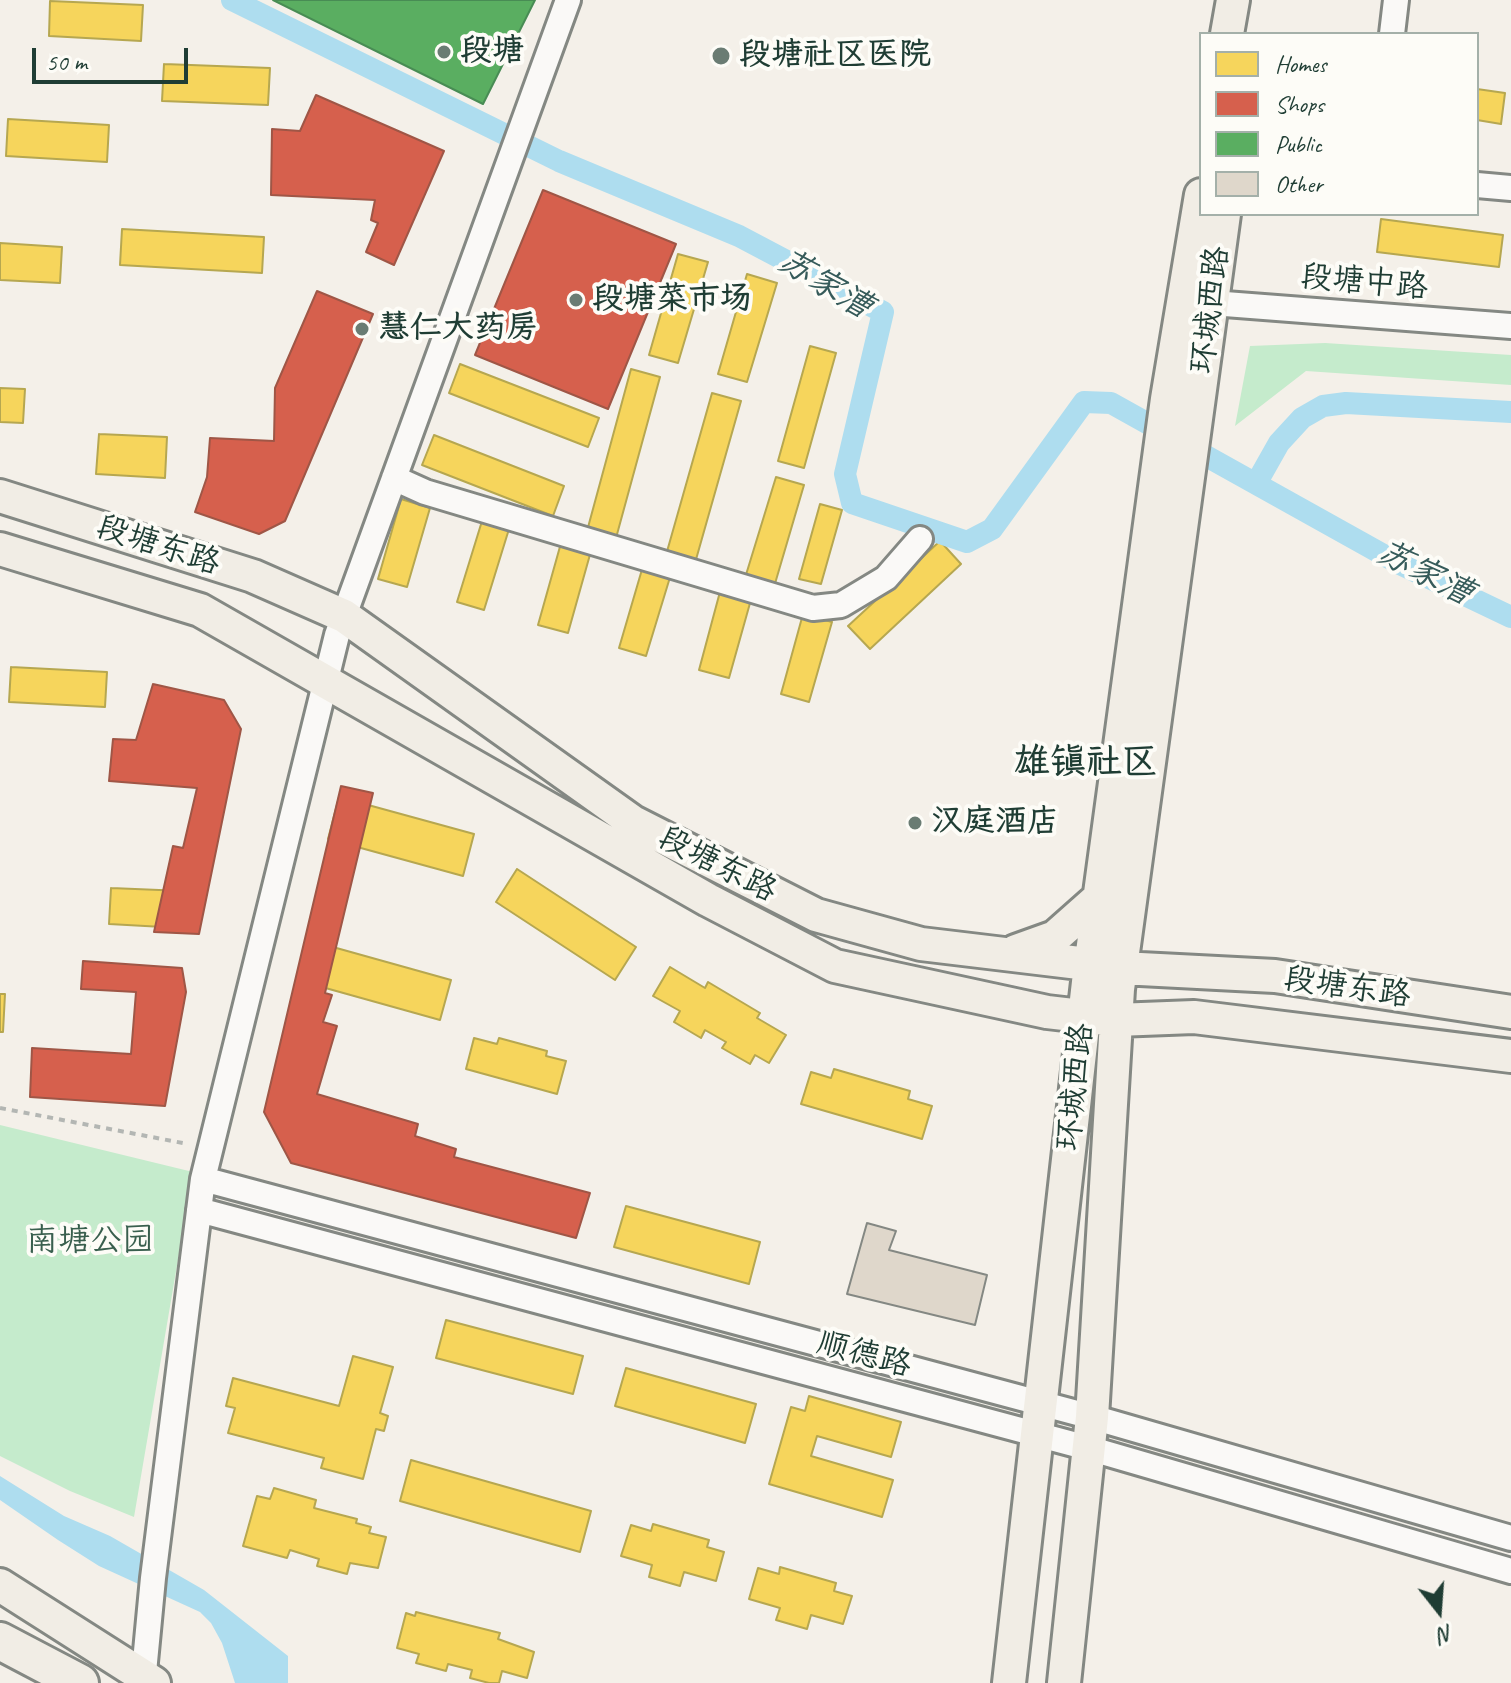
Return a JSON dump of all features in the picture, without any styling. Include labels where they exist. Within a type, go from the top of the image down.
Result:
[{"type":"highway","points":[[0,1641],[80,1683]]},
{"type":"highway","points":[[0,1668],[27,1683]]},
{"type":"main road","points":[[1227,32],[1233,0]]},
{"type":"main road","points":[[1247,32],[1252,0]]},
{"type":"main road","name":"环城西路","points":[[1064,1683],[1090,1432],[1116,1020],[1105,966],[1099,898],[1167,399],[1199,207]]},
{"type":"main road","name":"环城西路","points":[[1009,1683],[1084,1017],[1105,966],[1184,511],[1224,216]]},
{"type":"main road","name":"段塘东路","points":[[0,496],[253,576],[344,616],[633,822],[816,915],[921,944],[1105,966],[1275,976],[1511,1012]]},
{"type":"main road","name":"段塘东路","points":[[0,549],[200,610],[708,900],[835,966],[1084,1017],[1116,1020],[1194,1017],[1511,1056]]},
{"type":"main road","points":[[1011,953],[1055,937],[1099,898]]},
{"type":"main road","points":[[0,1585],[147,1674]]},
{"type":"street","points":[[147,1674],[153,1578],[203,1179],[325,683],[344,616],[568,0]]},
{"type":"street","points":[[1392,32],[1396,0]]},
{"type":"street","points":[[1479,185],[1511,188]]},
{"type":"street","name":"段塘中路","points":[[1212,303],[1511,326]]},
{"type":"street","points":[[394,478],[425,492],[813,608],[841,605],[886,578],[920,539]]},
{"type":"street","name":"顺德路","points":[[203,1179],[1039,1419]]},
{"type":"street","name":"顺德路","points":[[199,1210],[1511,1538]]},
{"type":"street","name":"顺德路","points":[[1090,1432],[1511,1571]]},
{"type":"path","points":[[0,1108],[210,1148]]},
{"type":"green space","points":[[1325,343],[1511,355],[1511,385],[1306,371],[1235,426],[1250,346]]},
{"type":"green space","name":"南塘公园","points":[[0,1125],[193,1172],[134,1517],[70,1491],[0,1456]]},
{"type":"water","points":[[0,1476],[64,1516],[110,1536],[204,1590],[288,1656],[288,1683],[235,1683],[222,1643],[211,1623],[200,1612],[99,1566],[58,1540],[0,1500]]},
{"type":"building: Homes","points":[[50,1],[143,5],[141,41],[49,36]]},
{"type":"building: Homes","points":[[164,64],[270,68],[268,105],[162,101]]},
{"type":"building: Homes","points":[[1479,89],[1505,93],[1501,124],[1479,120]]},
{"type":"building: Homes","points":[[8,119],[109,125],[107,162],[6,156]]},
{"type":"building: Homes","points":[[277,159],[402,163],[401,197],[275,193]]},
{"type":"building: Homes","points":[[1381,219],[1503,235],[1499,267],[1377,252]]},
{"type":"building: Homes","points":[[122,229],[264,237],[262,273],[120,265]]},
{"type":"building: Homes","points":[[0,243],[62,247],[60,283],[0,280]]},
{"type":"building: Homes","points":[[678,254],[708,262],[678,363],[649,355]]},
{"type":"building: Homes","points":[[747,274],[777,283],[747,382],[718,374]]},
{"type":"building: Homes","points":[[810,346],[836,353],[804,468],[778,461]]},
{"type":"building: Homes","points":[[460,364],[599,418],[588,447],[449,393]]},
{"type":"building: Homes","points":[[631,369],[660,377],[616,538],[587,531]]},
{"type":"building: Homes","points":[[0,388],[25,389],[23,423],[0,422]]},
{"type":"building: Homes","points":[[712,393],[741,401],[695,563],[666,555]]},
{"type":"building: Homes","points":[[99,434],[167,437],[165,478],[96,474]]},
{"type":"building: Homes","points":[[434,435],[564,486],[553,516],[422,465]]},
{"type":"building: Homes","points":[[213,442],[280,445],[278,482],[211,479]]},
{"type":"building: Homes","points":[[776,477],[804,485],[774,587],[745,578]]},
{"type":"building: Homes","points":[[401,499],[430,508],[407,587],[378,579]]},
{"type":"building: Homes","points":[[820,504],[842,510],[821,584],[799,579]]},
{"type":"building: Homes","points":[[482,521],[509,529],[484,610],[457,602]]},
{"type":"building: Homes","points":[[940,541],[961,564],[870,649],[848,626]]},
{"type":"building: Homes","points":[[561,543],[591,551],[568,633],[538,625]]},
{"type":"building: Homes","points":[[643,566],[671,574],[646,656],[619,648]]},
{"type":"building: Homes","points":[[721,588],[752,596],[729,678],[699,670]]},
{"type":"building: Homes","points":[[803,614],[832,622],[809,702],[781,694]]},
{"type":"building: Homes","points":[[11,667],[107,672],[105,707],[9,702]]},
{"type":"building: Homes","points":[[115,742],[214,748],[212,785],[112,779]]},
{"type":"building: Homes","points":[[339,797],[474,834],[463,876],[328,839]]},
{"type":"building: Homes","points":[[517,869],[636,947],[615,980],[496,902]]},
{"type":"building: Homes","points":[[111,888],[183,891],[181,928],[109,924]]},
{"type":"building: Homes","points":[[315,942],[451,980],[440,1020],[304,982]]},
{"type":"building: Homes","points":[[670,967],[705,988],[708,982],[760,1013],[757,1018],[786,1035],[769,1063],[755,1055],[750,1064],[722,1048],[726,1042],[705,1030],[701,1038],[674,1022],[680,1011],[653,996]]},
{"type":"building: Homes","points":[[0,994],[5,994],[3,1032],[0,1032]]},
{"type":"building: Homes","points":[[474,1038],[497,1044],[499,1038],[547,1051],[546,1056],[566,1061],[557,1094],[466,1069]]},
{"type":"building: Homes","points":[[35,1052],[164,1059],[161,1102],[32,1094]]},
{"type":"building: Homes","points":[[834,1069],[910,1091],[908,1099],[932,1106],[922,1139],[801,1104],[811,1072],[831,1078]]},
{"type":"building: Homes","points":[[286,1091],[414,1125],[403,1163],[276,1129]]},
{"type":"building: Homes","points":[[452,1160],[585,1195],[575,1233],[442,1198]]},
{"type":"building: Homes","points":[[626,1206],[760,1242],[749,1284],[614,1247]]},
{"type":"building: Homes","points":[[446,1320],[583,1356],[573,1394],[436,1358]]},
{"type":"building: Homes","points":[[353,1356],[393,1367],[380,1413],[388,1416],[384,1431],[376,1429],[363,1479],[321,1468],[324,1458],[228,1433],[235,1408],[226,1406],[233,1378],[339,1406]]},
{"type":"building: Homes","points":[[626,1368],[756,1404],[745,1443],[615,1406]]},
{"type":"building: Homes","points":[[809,1396],[901,1422],[891,1457],[817,1436],[811,1456],[893,1480],[882,1517],[769,1484],[791,1407],[805,1411]]},
{"type":"building: Homes","points":[[411,1460],[591,1511],[580,1552],[400,1501]]},
{"type":"building: Homes","points":[[274,1488],[316,1500],[314,1508],[357,1519],[356,1523],[371,1527],[369,1533],[386,1537],[378,1568],[350,1563],[347,1574],[317,1566],[319,1559],[290,1550],[287,1558],[243,1546],[257,1496],[270,1499]]},
{"type":"building: Homes","points":[[653,1524],[709,1540],[707,1547],[724,1552],[716,1581],[684,1572],[680,1586],[649,1577],[652,1565],[621,1556],[631,1525],[651,1531]]},
{"type":"building: Homes","points":[[780,1567],[836,1583],[834,1591],[852,1596],[843,1624],[811,1615],[807,1629],[776,1620],[780,1608],[749,1599],[758,1568],[779,1574]]},
{"type":"building: Homes","points":[[416,1612],[500,1633],[498,1639],[534,1652],[527,1678],[502,1671],[499,1683],[489,1683],[470,1678],[472,1670],[448,1664],[446,1671],[416,1663],[419,1654],[397,1648],[406,1613],[415,1616]]},
{"type":"building: Shops","points":[[316,95],[444,151],[394,265],[366,252],[378,223],[371,220],[375,200],[271,195],[272,129],[300,131]]},
{"type":"building: Shops","name":"段塘菜市场","points":[[543,190],[676,244],[608,409],[475,355]]},
{"type":"building: Shops","points":[[317,291],[373,314],[285,521],[259,534],[195,512],[207,477],[210,438],[274,441],[275,388]]},
{"type":"building: Shops","points":[[153,684],[224,700],[241,729],[199,934],[154,932],[173,846],[183,848],[197,788],[109,781],[113,739],[136,740]]},
{"type":"building: Shops","points":[[341,786],[373,793],[325,993],[332,995],[323,1022],[337,1026],[317,1094],[418,1124],[415,1136],[456,1149],[454,1157],[590,1193],[576,1238],[291,1163],[264,1112]]},
{"type":"building: Shops","points":[[83,961],[182,968],[186,992],[165,1106],[30,1097],[32,1048],[131,1054],[136,992],[81,989]]},
{"type":"building: Public","name":"段塘","points":[[273,0],[535,0],[483,104]]},
{"type":"building: Other","points":[[867,1223],[896,1231],[889,1250],[987,1275],[975,1325],[847,1294]]},
{"type":"waterway","name":"苏家漕","points":[[232,0],[559,161],[739,236],[883,312],[845,474],[852,503],[967,542],[992,529],[1084,402],[1111,403],[1398,563],[1511,617]]},
{"type":"waterway","name":"苏家漕","points":[[1257,482],[1279,443],[1302,418],[1323,406],[1346,403],[1511,412]]},
{"type":"place","name":"段塘","points":[[444,52]]},
{"type":"place","name":"段塘社区医院","points":[[721,56]]},
{"type":"place","name":"段塘菜市场","points":[[576,300]]},
{"type":"place","name":"慧仁大药房","points":[[362,329]]},
{"type":"place","name":"汉庭酒店","points":[[915,823]]},
{"type":"district","name":"雄镇社区","points":[[1086,764]]}]
